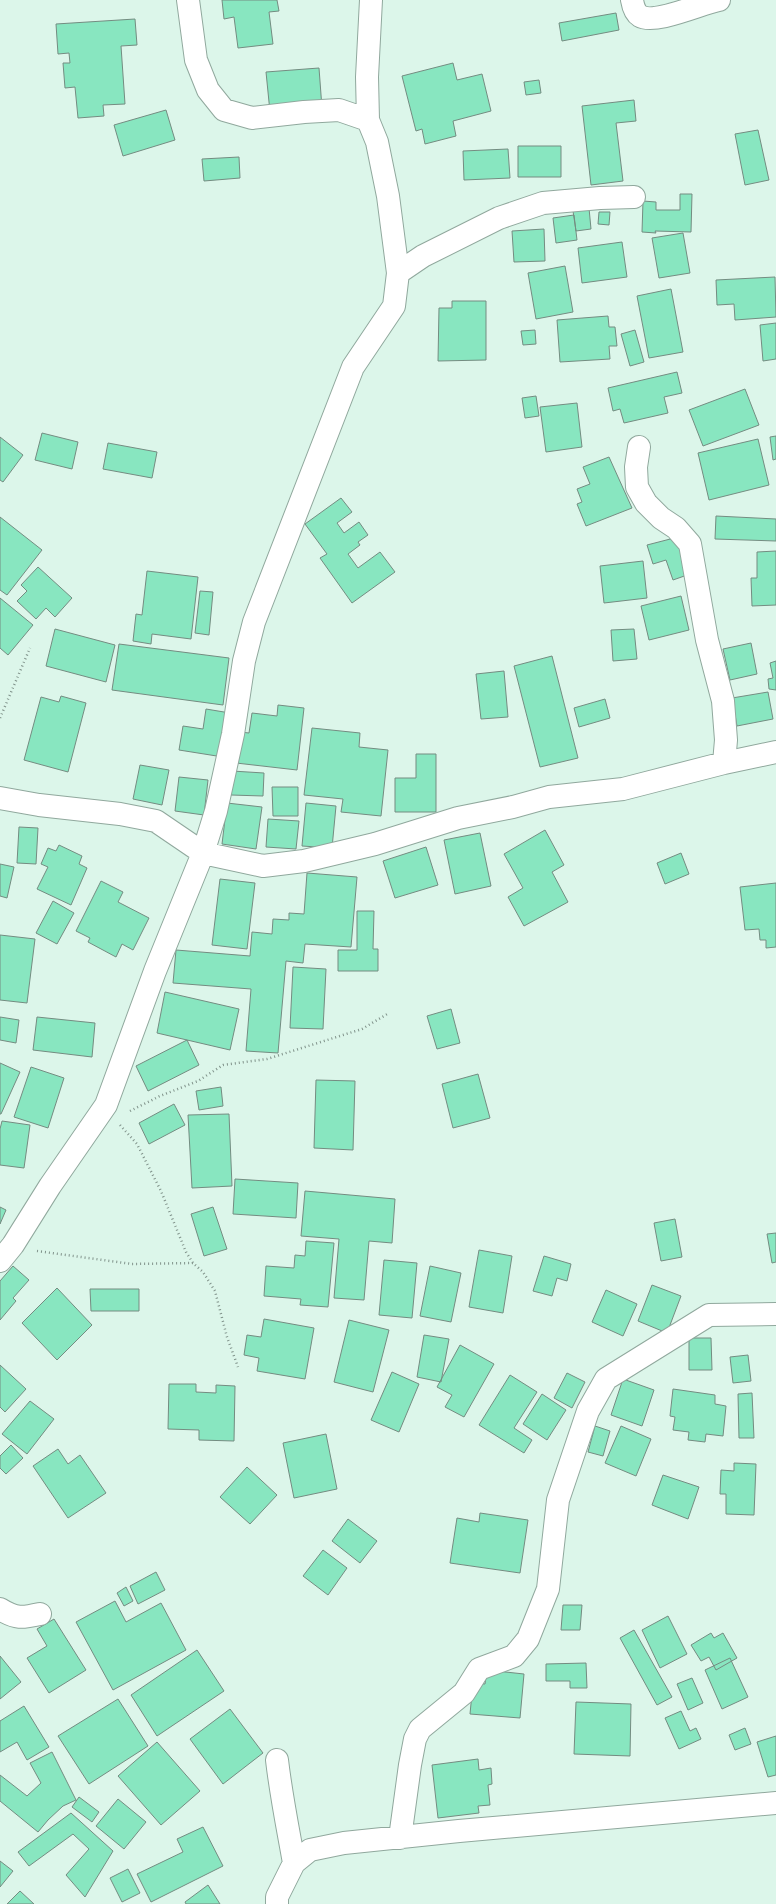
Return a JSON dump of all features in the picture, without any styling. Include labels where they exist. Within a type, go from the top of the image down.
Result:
[{"type":"street","points":[[188,0],[196,60],[208,90],[224,110],[252,118],[304,112],[339,110],[368,120]]},
{"type":"street","points":[[7,1253],[50,1186],[110,1112],[154,972],[203,853],[216,811],[233,734],[244,661],[254,622],[353,367],[394,306],[398,273],[388,196],[377,142],[368,120],[367,77],[371,0]]},
{"type":"street","points":[[632,0],[635,11],[640,17],[653,19],[719,0]]},
{"type":"street","points":[[398,273],[423,256],[499,218],[542,204],[600,198],[634,197]]},
{"type":"street","points":[[639,447],[636,467],[637,487],[646,503],[661,518],[676,528],[690,544],[707,640],[723,701],[726,740],[724,763]]},
{"type":"street","points":[[0,798],[39,805],[120,814],[156,821],[203,853],[263,866],[304,861],[375,844],[458,818],[513,807],[549,797],[622,789],[724,763],[776,752]]},
{"type":"street","points":[[400,1838],[410,1765],[415,1739],[420,1729],[464,1693],[479,1669],[514,1656],[528,1639],[548,1589],[558,1500],[588,1411],[606,1379],[710,1315],[776,1314]]},
{"type":"street","points":[[0,1609],[21,1618],[40,1614]]},
{"type":"street","points":[[277,1760],[281,1795],[294,1863]]},
{"type":"street","points":[[278,1904],[277,1897],[294,1863],[310,1850],[344,1843],[776,1803]]},
{"type":"path","points":[[0,718],[30,648]]},
{"type":"path","points":[[238,1367],[227,1337],[215,1291],[203,1272],[193,1263],[177,1231],[161,1190],[137,1144],[110,1112],[160,1096],[198,1081],[223,1065],[267,1059],[362,1029],[389,1014]]},
{"type":"path","points":[[7,1253],[41,1252],[132,1264],[193,1263]]},
{"type":"building","points":[[222,0],[277,0],[279,11],[269,12],[273,44],[238,48],[234,17],[224,19]]},
{"type":"building","points":[[616,13],[619,30],[562,41],[559,23]]},
{"type":"building","points":[[135,19],[137,45],[121,46],[125,104],[103,105],[104,116],[78,118],[75,87],[65,88],[63,63],[70,63],[69,53],[58,54],[56,24]]},
{"type":"building","points":[[453,63],[457,80],[482,74],[491,111],[453,121],[456,136],[425,144],[422,129],[416,131],[402,76]]},
{"type":"building","points":[[319,68],[322,108],[270,112],[266,72]]},
{"type":"building","points":[[539,80],[541,93],[526,95],[524,82]]},
{"type":"building","points":[[634,100],[636,121],[616,123],[623,181],[591,185],[582,106]]},
{"type":"building","points":[[166,110],[175,140],[123,156],[114,125]]},
{"type":"building","points":[[758,130],[769,180],[745,185],[735,134]]},
{"type":"building","points":[[518,146],[561,146],[561,177],[518,177]]},
{"type":"building","points":[[508,149],[510,178],[464,180],[463,151]]},
{"type":"building","points":[[239,157],[240,178],[204,181],[202,159]]},
{"type":"building","points":[[680,194],[692,194],[691,232],[642,232],[643,201],[656,202],[656,210],[680,210]]},
{"type":"building","points":[[589,208],[591,229],[576,231],[573,211]]},
{"type":"building","points":[[599,212],[610,212],[609,225],[598,224]]},
{"type":"building","points":[[574,215],[577,240],[556,243],[553,218]]},
{"type":"building","points":[[544,229],[545,261],[514,262],[512,231]]},
{"type":"building","points":[[683,233],[690,273],[659,278],[652,238]]},
{"type":"building","points":[[622,242],[627,277],[582,283],[578,248]]},
{"type":"building","points":[[565,266],[573,312],[536,319],[528,273]]},
{"type":"building","points":[[775,277],[776,317],[735,320],[734,304],[717,305],[716,280]]},
{"type":"building","points":[[671,289],[683,352],[649,358],[637,296]]},
{"type":"building","points":[[452,301],[486,301],[486,360],[438,361],[439,308],[452,308]]},
{"type":"building","points":[[608,316],[609,327],[615,327],[617,346],[609,346],[610,359],[560,362],[557,320]]},
{"type":"building","points":[[776,323],[776,359],[763,361],[760,325]]},
{"type":"building","points":[[535,330],[536,344],[523,345],[521,331]]},
{"type":"building","points":[[635,330],[644,362],[630,366],[621,334]]},
{"type":"building","points":[[677,372],[682,393],[664,397],[668,413],[624,423],[620,409],[613,411],[608,388]]},
{"type":"building","points":[[745,389],[759,425],[703,446],[689,410]]},
{"type":"building","points":[[536,396],[539,416],[525,418],[522,398]]},
{"type":"building","points":[[577,403],[582,447],[546,452],[540,407]]},
{"type":"building","points":[[42,433],[78,442],[72,469],[35,460]]},
{"type":"building","points":[[776,436],[776,459],[773,460],[770,437]]},
{"type":"building","points":[[0,437],[23,455],[3,482],[0,480]]},
{"type":"building","points":[[758,439],[769,485],[709,500],[698,453]]},
{"type":"building","points":[[108,443],[157,452],[152,478],[103,469]]},
{"type":"building","points":[[609,457],[632,508],[586,526],[577,504],[582,502],[577,489],[590,484],[583,467]]},
{"type":"building","points":[[341,498],[352,512],[337,523],[344,533],[359,522],[368,535],[358,542],[360,545],[348,554],[358,568],[380,552],[395,572],[352,603],[320,558],[327,554],[305,524]]},
{"type":"building","points":[[716,516],[776,519],[776,541],[715,539]]},
{"type":"building","points":[[0,517],[42,550],[7,595],[0,590]]},
{"type":"building","points":[[678,537],[690,574],[673,580],[666,560],[653,564],[647,545]]},
{"type":"building","points":[[776,551],[776,605],[752,606],[751,578],[757,578],[757,552]]},
{"type":"building","points":[[643,561],[647,598],[604,603],[600,566]]},
{"type":"building","points":[[38,567],[72,598],[55,617],[46,608],[36,619],[17,601],[27,591],[21,585]]},
{"type":"building","points":[[147,571],[198,577],[191,639],[152,634],[151,644],[133,641],[136,614],[142,615]]},
{"type":"building","points":[[200,591],[213,592],[209,635],[195,633]]},
{"type":"building","points":[[681,596],[689,630],[649,640],[641,606]]},
{"type":"building","points":[[0,598],[33,625],[8,655],[0,648]]},
{"type":"building","points":[[55,629],[115,645],[106,682],[46,666]]},
{"type":"building","points":[[634,629],[637,659],[613,661],[611,630]]},
{"type":"building","points":[[751,643],[757,674],[730,680],[723,649]]},
{"type":"building","points":[[119,644],[229,658],[223,705],[112,690]]},
{"type":"building","points":[[552,656],[578,758],[540,767],[514,666]]},
{"type":"building","points":[[776,661],[776,690],[769,689],[768,679],[773,678],[770,663]]},
{"type":"building","points":[[504,671],[508,717],[481,719],[476,674]]},
{"type":"building","points":[[768,692],[773,719],[737,726],[732,698]]},
{"type":"building","points":[[61,696],[86,703],[68,772],[24,760],[41,697],[59,702]]},
{"type":"building","points":[[605,699],[610,718],[579,727],[574,708]]},
{"type":"building","points":[[278,705],[304,708],[297,770],[236,763],[240,732],[249,733],[252,713],[277,716]]},
{"type":"building","points":[[206,709],[230,713],[223,757],[179,750],[183,726],[203,729]]},
{"type":"building","points":[[312,728],[360,733],[359,747],[388,750],[381,816],[341,812],[343,799],[304,795]]},
{"type":"building","points":[[416,754],[436,754],[436,812],[395,812],[395,778],[416,778]]},
{"type":"building","points":[[140,765],[169,770],[162,805],[133,799]]},
{"type":"building","points":[[232,771],[264,773],[263,796],[231,795]]},
{"type":"building","points":[[179,777],[208,780],[204,815],[175,811]]},
{"type":"building","points":[[272,787],[298,787],[298,816],[273,816]]},
{"type":"building","points":[[227,803],[262,807],[256,849],[222,844]]},
{"type":"building","points":[[306,803],[336,806],[332,848],[302,846]]},
{"type":"building","points":[[268,819],[299,821],[296,849],[266,847]]},
{"type":"building","points":[[19,827],[38,828],[36,864],[17,863]]},
{"type":"building","points":[[545,830],[564,865],[552,872],[568,902],[524,926],[508,897],[523,888],[504,854]]},
{"type":"building","points":[[480,833],[491,886],[455,894],[444,840]]},
{"type":"building","points":[[59,845],[82,856],[79,864],[87,868],[71,905],[37,889],[48,867],[41,864],[48,848],[56,851]]},
{"type":"building","points":[[426,847],[438,885],[395,898],[383,861]]},
{"type":"building","points":[[681,853],[689,874],[665,884],[657,863]]},
{"type":"building","points":[[0,864],[14,867],[7,898],[0,896]]},
{"type":"building","points":[[307,873],[357,877],[351,947],[305,944],[303,963],[286,961],[278,1053],[246,1051],[251,989],[173,983],[176,950],[250,956],[252,932],[272,934],[273,919],[289,920],[289,913],[304,914]]},
{"type":"building","points":[[220,879],[255,883],[247,949],[212,945]]},
{"type":"building","points":[[101,881],[123,892],[118,902],[149,918],[133,950],[122,944],[116,957],[88,942],[90,938],[76,931]]},
{"type":"building","points":[[776,883],[776,947],[766,948],[766,940],[760,940],[759,929],[745,930],[740,887]]},
{"type":"building","points":[[53,901],[74,913],[57,944],[36,933]]},
{"type":"building","points":[[357,911],[374,911],[373,949],[378,949],[378,971],[338,971],[338,950],[357,950]]},
{"type":"building","points":[[0,935],[35,939],[27,1003],[0,1000]]},
{"type":"building","points":[[293,967],[326,969],[323,1029],[290,1028]]},
{"type":"building","points":[[165,992],[239,1009],[230,1050],[157,1033]]},
{"type":"building","points":[[451,1009],[460,1043],[437,1049],[427,1016]]},
{"type":"building","points":[[0,1017],[19,1020],[16,1043],[0,1040]]},
{"type":"building","points":[[37,1017],[95,1023],[92,1057],[33,1050]]},
{"type":"building","points":[[187,1040],[199,1065],[148,1091],[136,1066]]},
{"type":"building","points":[[0,1063],[20,1072],[1,1114],[0,1114]]},
{"type":"building","points":[[31,1067],[64,1078],[48,1128],[14,1117]]},
{"type":"building","points":[[478,1074],[490,1118],[453,1128],[442,1084]]},
{"type":"building","points":[[316,1080],[355,1081],[353,1150],[314,1148]]},
{"type":"building","points":[[221,1087],[223,1106],[199,1110],[196,1091]]},
{"type":"building","points":[[174,1104],[185,1125],[149,1144],[139,1123]]},
{"type":"building","points":[[229,1114],[232,1186],[192,1188],[188,1115]]},
{"type":"building","points":[[2,1121],[30,1125],[24,1168],[0,1165],[0,1129]]},
{"type":"building","points":[[235,1179],[298,1183],[296,1218],[233,1214]]},
{"type":"building","points":[[305,1191],[395,1199],[392,1243],[369,1241],[364,1300],[334,1298],[339,1239],[301,1236]]},
{"type":"building","points":[[0,1207],[6,1210],[0,1224]]},
{"type":"building","points":[[213,1207],[227,1249],[204,1256],[191,1214]]},
{"type":"building","points":[[675,1219],[682,1257],[661,1261],[654,1223]]},
{"type":"building","points":[[776,1233],[776,1262],[772,1263],[767,1234]]},
{"type":"building","points":[[306,1241],[334,1243],[328,1307],[300,1305],[301,1299],[264,1296],[266,1266],[294,1268],[295,1255],[305,1256]]},
{"type":"building","points":[[479,1250],[512,1256],[503,1313],[469,1307]]},
{"type":"building","points":[[544,1256],[571,1264],[567,1281],[557,1278],[552,1296],[533,1291]]},
{"type":"building","points":[[384,1260],[417,1263],[412,1318],[379,1315]]},
{"type":"building","points":[[13,1266],[29,1280],[13,1298],[16,1301],[0,1320],[0,1281]]},
{"type":"building","points":[[430,1266],[461,1273],[451,1322],[420,1316]]},
{"type":"building","points":[[652,1285],[681,1296],[667,1333],[638,1321]]},
{"type":"building","points":[[57,1288],[92,1325],[57,1360],[22,1323]]},
{"type":"building","points":[[90,1289],[139,1289],[139,1311],[91,1311]]},
{"type":"building","points":[[606,1290],[637,1304],[623,1336],[592,1322]]},
{"type":"building","points":[[264,1319],[314,1328],[305,1379],[257,1371],[259,1358],[244,1355],[247,1335],[261,1337]]},
{"type":"building","points":[[349,1320],[389,1330],[373,1392],[334,1382]]},
{"type":"building","points":[[424,1335],[449,1339],[441,1382],[417,1377]]},
{"type":"building","points":[[689,1338],[711,1338],[712,1370],[689,1370]]},
{"type":"building","points":[[460,1345],[494,1364],[464,1417],[445,1407],[452,1395],[437,1387]]},
{"type":"building","points":[[748,1355],[751,1381],[733,1383],[730,1357]]},
{"type":"building","points":[[0,1365],[26,1389],[5,1412],[0,1407]]},
{"type":"building","points":[[392,1372],[419,1384],[399,1432],[371,1420]]},
{"type":"building","points":[[567,1373],[585,1382],[572,1408],[554,1398]]},
{"type":"building","points":[[510,1375],[537,1392],[514,1428],[532,1440],[524,1453],[479,1425]]},
{"type":"building","points":[[623,1379],[654,1390],[642,1426],[611,1415]]},
{"type":"building","points":[[169,1384],[196,1384],[196,1392],[216,1393],[216,1385],[235,1386],[234,1441],[199,1440],[199,1430],[168,1429]]},
{"type":"building","points":[[673,1389],[715,1395],[715,1404],[726,1406],[723,1436],[706,1434],[705,1442],[688,1440],[689,1432],[673,1430],[675,1417],[670,1416]]},
{"type":"building","points":[[752,1393],[754,1438],[739,1438],[738,1394]]},
{"type":"building","points":[[542,1394],[566,1410],[547,1440],[523,1424]]},
{"type":"building","points":[[30,1401],[54,1419],[27,1454],[2,1434]]},
{"type":"building","points":[[595,1426],[610,1431],[603,1456],[588,1452]]},
{"type":"building","points":[[621,1426],[651,1439],[636,1476],[605,1463]]},
{"type":"building","points":[[326,1434],[337,1489],[294,1498],[283,1443]]},
{"type":"building","points":[[11,1445],[23,1458],[6,1474],[0,1468],[0,1456]]},
{"type":"building","points":[[58,1449],[68,1464],[80,1455],[106,1493],[68,1518],[33,1466]]},
{"type":"building","points":[[734,1463],[756,1464],[754,1515],[726,1514],[726,1494],[720,1494],[721,1470],[734,1471]]},
{"type":"building","points":[[247,1467],[277,1495],[250,1524],[220,1497]]},
{"type":"building","points":[[663,1475],[699,1487],[688,1519],[652,1505]]},
{"type":"building","points":[[480,1513],[528,1520],[520,1573],[450,1563],[457,1518],[479,1522]]},
{"type":"building","points":[[348,1519],[377,1541],[360,1563],[332,1541]]},
{"type":"building","points":[[323,1550],[347,1568],[328,1595],[303,1576]]},
{"type":"building","points":[[156,1572],[165,1590],[138,1604],[130,1586]]},
{"type":"building","points":[[126,1587],[133,1601],[124,1606],[117,1593]]},
{"type":"building","points":[[115,1601],[126,1622],[161,1603],[186,1650],[113,1690],[76,1622]]},
{"type":"building","points":[[563,1605],[582,1605],[580,1630],[561,1630]]},
{"type":"building","points":[[668,1616],[687,1654],[660,1668],[642,1630]]},
{"type":"building","points":[[54,1619],[86,1670],[49,1693],[27,1658],[47,1646],[37,1629]]},
{"type":"building","points":[[634,1630],[672,1697],[657,1705],[620,1638]]},
{"type":"building","points":[[711,1633],[714,1638],[723,1633],[737,1658],[716,1670],[709,1657],[701,1661],[691,1645]]},
{"type":"building","points":[[197,1650],[224,1691],[157,1736],[131,1695]]},
{"type":"building","points":[[0,1656],[21,1682],[0,1699]]},
{"type":"building","points":[[730,1658],[748,1697],[722,1709],[705,1670]]},
{"type":"building","points":[[586,1663],[587,1688],[570,1688],[570,1681],[546,1681],[546,1664]]},
{"type":"building","points":[[487,1670],[524,1674],[520,1718],[470,1714],[473,1683],[485,1684]]},
{"type":"building","points":[[692,1678],[703,1703],[688,1710],[677,1684]]},
{"type":"building","points":[[118,1699],[148,1746],[89,1784],[58,1736]]},
{"type":"building","points":[[576,1702],[631,1704],[630,1756],[574,1754]]},
{"type":"building","points":[[24,1706],[49,1747],[27,1760],[17,1742],[0,1752],[0,1721]]},
{"type":"building","points":[[230,1709],[263,1753],[223,1784],[190,1739]]},
{"type":"building","points":[[681,1711],[690,1731],[696,1728],[701,1739],[679,1749],[665,1718]]},
{"type":"building","points":[[745,1728],[751,1744],[735,1750],[729,1735]]},
{"type":"building","points":[[776,1736],[776,1775],[768,1777],[757,1742]]},
{"type":"building","points":[[157,1742],[200,1791],[161,1825],[118,1776]]},
{"type":"building","points":[[52,1752],[76,1800],[63,1806],[38,1832],[0,1801],[0,1775],[27,1796],[41,1783],[30,1763]]},
{"type":"building","points":[[478,1759],[479,1770],[491,1768],[492,1784],[488,1785],[490,1805],[478,1806],[479,1813],[438,1818],[432,1765]]},
{"type":"building","points":[[79,1797],[99,1812],[92,1822],[72,1807]]},
{"type":"building","points":[[118,1799],[146,1822],[124,1849],[96,1826]]},
{"type":"building","points":[[71,1813],[113,1851],[85,1897],[66,1875],[89,1849],[73,1834],[29,1866],[18,1852]]},
{"type":"building","points":[[203,1827],[223,1866],[151,1902],[137,1874],[183,1852],[177,1839]]},
{"type":"building","points":[[0,1861],[13,1871],[0,1887]]},
{"type":"building","points":[[128,1869],[140,1893],[122,1902],[110,1878]]},
{"type":"building","points":[[208,1885],[220,1904],[186,1904],[185,1902]]},
{"type":"building","points":[[20,1891],[34,1904],[7,1904]]}]
